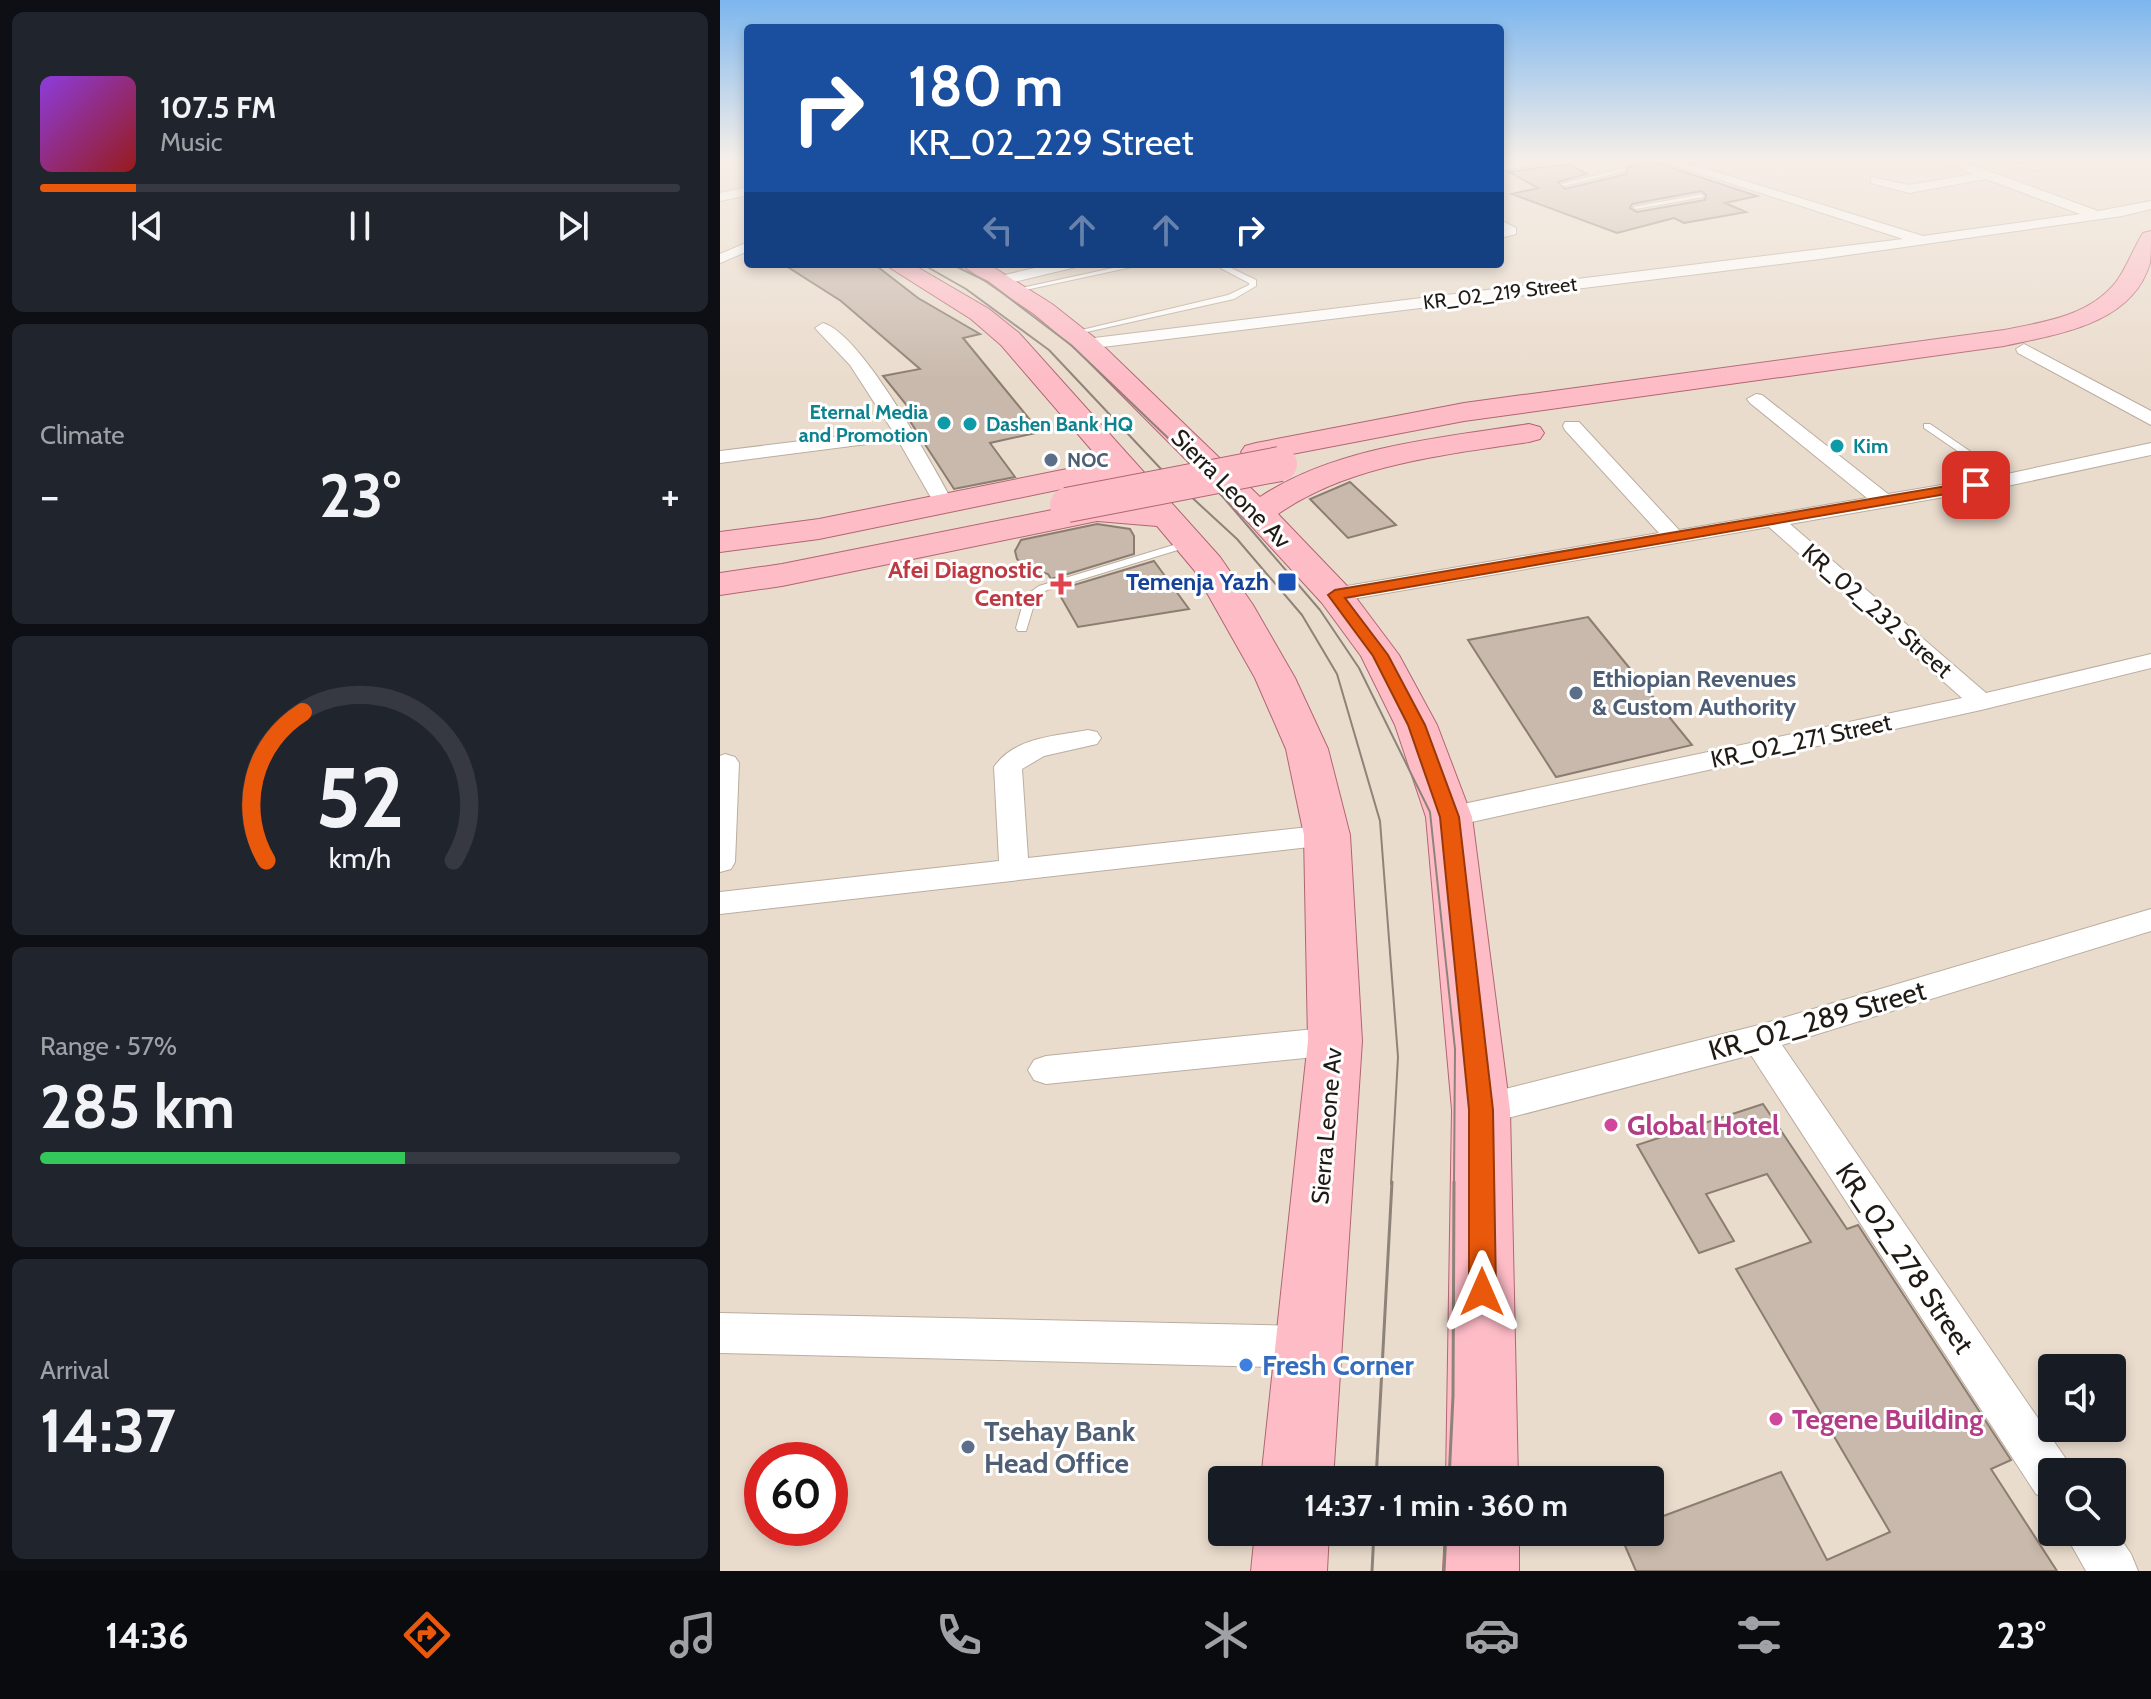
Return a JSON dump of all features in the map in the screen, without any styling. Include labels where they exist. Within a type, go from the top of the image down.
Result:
[{"type":"main road","points":[[720,553],[1063,498],[1268,458],[1951,352],[2051,327],[2103,307],[2132,276],[2151,238]]},
{"type":"main road","name":"Sierra Leone Av","points":[[903,268],[980,314],[1010,339],[1210,566],[1275,678],[1307,749],[1327,835],[1335,1041],[1298,1466]]},
{"type":"main road","name":"Sierra Leone Av","points":[[996,278],[1079,338],[1258,513],[1335,595],[1388,669],[1416,725],[1449,817],[1481,1110],[1482,1466]]},
{"type":"main road","points":[[1183,441],[1229,447],[1494,399],[1872,347],[1951,352],[2024,349],[2102,329],[2133,314],[2146,303]]},
{"type":"main road","points":[[1726,404],[1895,379],[1939,367],[1951,352]]},
{"type":"main road","points":[[1258,513],[1296,488],[1329,475],[1462,443],[1603,422]]},
{"type":"main road","points":[[720,542],[819,529],[1123,467]]},
{"type":"main road","points":[[720,572],[782,563],[1063,498]]},
{"type":"main road","points":[[720,584],[782,575],[1097,511],[1178,530]]},
{"type":"main road","points":[[1289,1571],[1291,1546]]},
{"type":"main road","points":[[1481,1571],[1482,1546]]},
{"type":"street","points":[[1901,233],[1926,241]]},
{"type":"street","name":"KR_02_219 Street","points":[[1079,338],[1976,233]]},
{"type":"street","points":[[720,259],[744,248]]},
{"type":"street","points":[[996,278],[1050,268]]},
{"type":"street","points":[[823,328],[836,337],[902,434],[944,504]]},
{"type":"street","points":[[2024,349],[2145,415]]},
{"type":"street","points":[[1756,399],[1884,501]]},
{"type":"street","points":[[1572,426],[1674,537]]},
{"type":"street","points":[[720,457],[902,434]]},
{"type":"street","points":[[1335,595],[2007,480],[2151,449]]},
{"type":"street","name":"KR_02_232 Street","points":[[1773,520],[1981,702]]},
{"type":"street","name":"KR_02_271 Street","points":[[1449,817],[1981,702],[2151,661]]},
{"type":"street","points":[[1014,869],[1008,767],[1030,750],[1088,738]]},
{"type":"street","points":[[720,862],[725,763]]},
{"type":"street","points":[[720,903],[1327,835]]},
{"type":"street","name":"KR_02_289 Street","points":[[1481,1110],[1759,1039],[2150,922]]},
{"type":"street","name":"KR_02_278 Street","points":[[1759,1039],[2039,1458]]},
{"type":"street","points":[[1046,1070],[1335,1041]]},
{"type":"street","points":[[720,1333],[1308,1347]]},
{"type":"street","points":[[2097,1546],[2114,1571]]},
{"type":"lane","points":[[996,278],[1100,268]]},
{"type":"lane","points":[[1079,338],[1231,297],[1252,286],[1253,282],[1248,278],[1226,268]]},
{"type":"lane","points":[[1927,426],[2007,480]]},
{"type":"lane","points":[[1022,628],[1031,596],[1043,588],[1178,530]]},
{"type":"building","points":[[789,268],[879,268],[918,298],[980,334],[963,338],[1040,432],[990,443],[1015,477],[954,489],[906,415],[913,413],[883,376],[920,369],[841,301]]},
{"type":"building","points":[[1350,482],[1396,525],[1348,538],[1310,499]]},
{"type":"building","points":[[1097,524],[1130,529],[1134,536],[1134,554],[1051,579],[1048,574],[1025,567],[1017,559],[1015,551],[1021,540]]},
{"type":"building","points":[[1154,561],[1189,609],[1078,627],[1057,590]]},
{"type":"building","name":"Ethiopian Revenues & Custom Authority","points":[[1588,617],[1692,745],[1556,777],[1468,640]]},
{"type":"building","points":[[1763,1104],[1847,1229],[1858,1225],[2011,1460],[1991,1469],[2057,1571],[1636,1571],[1625,1546],[1664,1546],[1664,1516],[1781,1472],[1827,1560],[1890,1532],[1736,1269],[1811,1242],[1767,1174],[1706,1194],[1734,1241],[1699,1253],[1637,1145]]},
{"type":"tram line","points":[[929,268],[966,289],[1049,350],[1161,469],[1237,539],[1302,615],[1337,674],[1380,821],[1398,1057],[1391,1184]]},
{"type":"tram line","points":[[959,268],[988,282],[1071,345],[1192,461],[1320,610],[1359,668],[1430,812],[1455,1049],[1454,1184]]},
{"type":"tram line","points":[[1377,1466],[1392,1182]]},
{"type":"tram line","points":[[1450,1466],[1454,1182]]},
{"type":"tram line","points":[[1372,1571],[1373,1546]]},
{"type":"tram line","points":[[1444,1571],[1445,1546]]},
{"type":"place","name":"Eternal Media and Promotion","points":[[944,423]]},
{"type":"place","name":"Dashen Bank HQ","points":[[970,424]]},
{"type":"place","name":"Kim","points":[[1837,446]]},
{"type":"place","name":"NOC","points":[[1051,460]]},
{"type":"place","name":"Temenja Yazh","points":[[1287,582]]},
{"type":"place","name":"Afei Diagnostic Center","points":[[1061,584]]},
{"type":"place","name":"Ethiopian Revenues & Custom Authority","points":[[1576,693]]},
{"type":"place","name":"Global Hotel","points":[[1611,1125]]},
{"type":"place","name":"Fresh Corner","points":[[1246,1365]]},
{"type":"place","name":"Tegene Building","points":[[1776,1419]]},
{"type":"place","name":"Tsehay Bank Head Office","points":[[968,1447]]},
{"type":"route","points":[[1482,1292],[1481,1110],[1449,817],[1416,725],[1380,655],[1335,595],[1976,485]]}]
